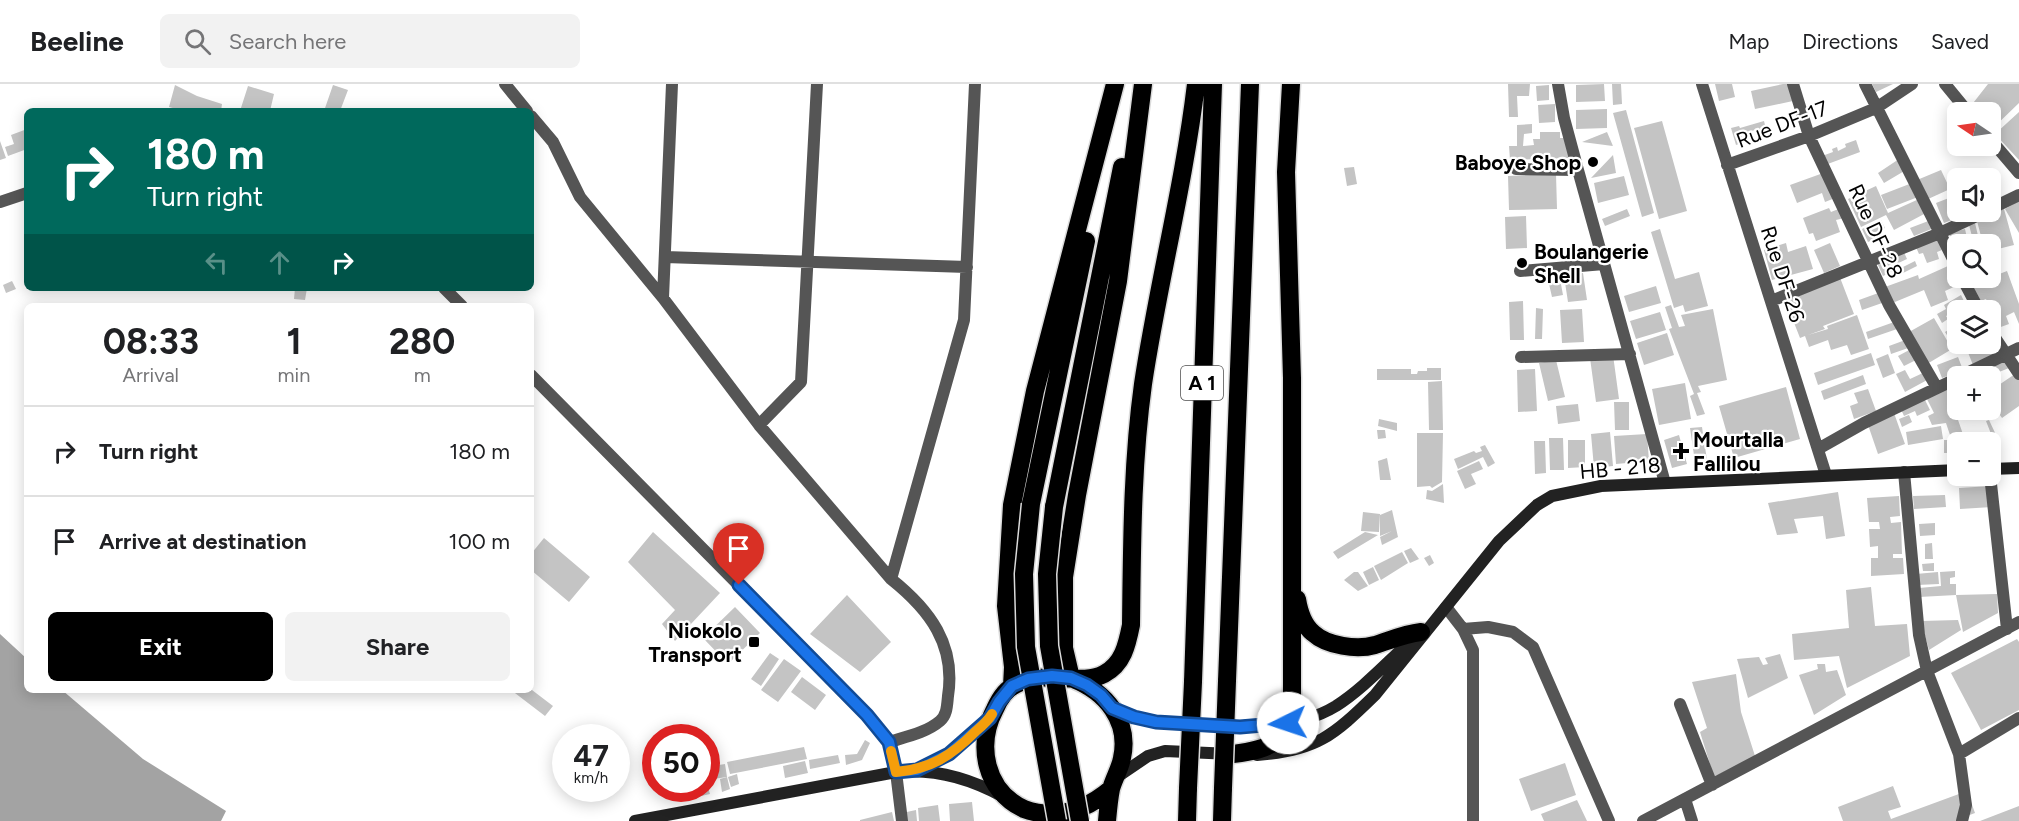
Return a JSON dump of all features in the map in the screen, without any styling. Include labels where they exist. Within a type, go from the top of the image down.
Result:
[{"type":"highway","points":[[1057,821],[1026,647],[1024,574],[1030,504],[1116,84]]},
{"type":"highway","points":[[1012,686],[1013,667],[1006,606],[1012,505],[1035,391],[1116,84]]},
{"type":"highway","points":[[1071,678],[1064,648],[1064,577],[1077,495],[1118,282],[1141,84]]},
{"type":"highway","points":[[1080,821],[1049,646],[1047,574],[1054,507],[1141,84]]},
{"type":"highway","points":[[1113,784],[1095,803],[1075,813],[1032,817],[998,789],[986,762],[984,747],[990,718],[1012,686],[1028,679],[1052,676],[1071,678],[1101,676],[1115,665],[1126,649],[1131,625],[1136,442],[1143,383],[1177,211],[1196,84]]},
{"type":"highway","name":"A 1","points":[[1187,821],[1214,84]]},
{"type":"highway","name":"A 1","points":[[1222,821],[1250,84]]},
{"type":"highway","points":[[1247,151],[1255,84]]},
{"type":"highway","points":[[1233,754],[1264,749],[1282,735],[1288,723],[1292,702],[1292,378],[1286,172],[1291,84]]},
{"type":"highway","points":[[1293,564],[1297,603],[1303,620],[1313,633],[1334,644],[1350,647],[1374,645],[1401,635],[1421,632]]},
{"type":"highway","points":[[1071,678],[1101,695],[1112,708],[1119,723],[1123,739],[1123,756],[1113,784],[1107,821]]},
{"type":"main road","points":[[2001,469],[2019,468]]},
{"type":"main road","name":"HB - 218","points":[[1445,609],[1500,541],[1537,505],[1552,496],[1601,486],[1947,470]]},
{"type":"main road","points":[[1112,708],[1134,717],[1156,722],[1240,727],[1288,723],[1309,718],[1334,706],[1360,687],[1445,609]]},
{"type":"main road","points":[[1113,784],[1148,756],[1165,751],[1256,755],[1287,753],[1313,745],[1335,733],[1375,695],[1445,609]]},
{"type":"main road","points":[[917,770],[949,754],[990,718]]},
{"type":"main road","points":[[635,821],[917,770],[972,782],[1009,800]]},
{"type":"street","points":[[505,84],[525,108]]},
{"type":"street","points":[[663,298],[672,84]]},
{"type":"street","points":[[759,425],[801,381],[817,84]]},
{"type":"street","points":[[891,579],[964,320],[975,84]]},
{"type":"street","points":[[1558,84],[1564,118],[1665,483]]},
{"type":"street","name":"Rue DF-26","points":[[1702,84],[1826,475]]},
{"type":"street","name":"Rue DF-28","points":[[1793,84],[1809,136],[1889,305],[1937,388]]},
{"type":"street","points":[[1865,84],[1947,247]]},
{"type":"street","name":"Rue DF-17","points":[[1727,165],[1809,136],[1876,108],[1912,84]]},
{"type":"street","points":[[1945,84],[1960,102]]},
{"type":"street","points":[[534,120],[553,142],[580,196],[663,298],[759,425],[891,579],[908,592],[938,630],[950,662],[950,688],[945,716],[938,723],[922,731],[889,742]]},
{"type":"street","points":[[2001,152],[2019,173]]},
{"type":"street","points":[[1516,169],[1578,170]]},
{"type":"street","points":[[0,202],[24,194]]},
{"type":"street","points":[[2001,204],[2019,195]]},
{"type":"street","points":[[1771,301],[1964,222]]},
{"type":"street","points":[[664,257],[967,267]]},
{"type":"street","points":[[1520,271],[1604,264]]},
{"type":"street","points":[[447,291],[459,303]]},
{"type":"street","points":[[2001,348],[2019,375]]},
{"type":"street","points":[[1982,366],[2019,348]]},
{"type":"street","points":[[1521,357],[1629,354]]},
{"type":"street","points":[[534,378],[867,715],[889,742],[896,772],[902,821]]},
{"type":"street","points":[[1818,449],[1864,423],[1947,383]]},
{"type":"street","points":[[1904,472],[1919,635],[1927,671],[1959,754],[1966,805],[1962,821]]},
{"type":"street","points":[[1991,486],[2007,629]]},
{"type":"street","points":[[1445,609],[1463,629],[1473,650],[1473,821]]},
{"type":"street","points":[[1643,821],[2019,622]]},
{"type":"street","points":[[1463,629],[1488,627],[1513,632],[1533,647],[1609,821]]},
{"type":"street","points":[[1680,704],[1712,785]]},
{"type":"street","points":[[1959,754],[2019,718]]},
{"type":"street","points":[[1684,799],[1692,821]]},
{"type":"shaded area","points":[[0,634],[24,656],[24,693],[66,693],[143,759],[226,811],[221,821],[0,821]]},
{"type":"building","points":[[1508,84],[1530,84],[1529,96],[1517,96],[1518,117],[1509,117]]},
{"type":"building","points":[[1604,84],[1605,101],[1576,102],[1576,85]]},
{"type":"building","points":[[1612,84],[1621,84],[1622,104],[1613,105]]},
{"type":"building","points":[[1715,84],[1732,84],[1735,97],[1719,101]]},
{"type":"building","points":[[1789,84],[1793,101],[1755,109],[1751,91]]},
{"type":"building","points":[[1872,84],[1893,84],[1876,92]]},
{"type":"building","points":[[1988,84],[2019,84],[2019,103],[2001,120],[2001,102],[1974,102]]},
{"type":"building","points":[[175,85],[197,96],[222,104],[221,108],[169,107]]},
{"type":"building","points":[[333,85],[348,90],[341,108],[325,108]]},
{"type":"building","points":[[1549,85],[1549,100],[1537,101],[1536,86]]},
{"type":"building","points":[[248,86],[274,94],[271,108],[241,108]]},
{"type":"building","points":[[1555,104],[1555,122],[1539,123],[1538,105]]},
{"type":"building","points":[[1607,109],[1607,128],[1576,129],[1576,110]]},
{"type":"building","points":[[1626,110],[1654,213],[1642,217],[1613,113]]},
{"type":"building","points":[[2019,112],[2019,160],[2001,140],[2001,128]]},
{"type":"building","points":[[1662,121],[1687,211],[1659,219],[1634,128]]},
{"type":"building","points":[[1764,121],[1767,133],[1757,135],[1755,130],[1741,134],[1744,142],[1736,145],[1731,128],[1739,126],[1740,128]]},
{"type":"building","points":[[1532,124],[1532,133],[1524,134],[1523,146],[1534,145],[1533,139],[1540,139],[1540,132],[1560,132],[1560,138],[1568,138],[1569,158],[1510,160],[1509,146],[1517,146],[1517,125]]},
{"type":"building","points":[[24,130],[24,150],[8,156],[5,147],[14,144],[11,135]]},
{"type":"building","points":[[1607,132],[1613,146],[1582,142]]},
{"type":"building","points":[[1856,140],[1860,152],[1825,165],[1822,156],[1833,152],[1832,149],[1837,147],[1838,151],[1846,147],[1845,144]]},
{"type":"building","points":[[0,141],[6,158],[0,160]]},
{"type":"building","points":[[1613,155],[1616,173],[1591,178]]},
{"type":"building","points":[[1899,159],[1906,170],[1884,183],[1878,173]]},
{"type":"building","points":[[1354,167],[1357,184],[1347,186],[1344,168]]},
{"type":"building","points":[[1941,170],[1947,183],[1947,190],[1926,200],[1917,180]]},
{"type":"building","points":[[1826,172],[1835,198],[1825,202],[1822,193],[1797,203],[1790,185]]},
{"type":"building","points":[[1556,174],[1557,209],[1509,210],[1508,176]]},
{"type":"building","points":[[1624,176],[1629,195],[1598,203],[1594,183]]},
{"type":"building","points":[[1912,183],[1918,197],[1887,209],[1881,195]]},
{"type":"building","points":[[1876,186],[1888,213],[1919,199],[1926,213],[1894,230],[1886,215],[1861,227],[1848,199]]},
{"type":"building","points":[[1947,199],[1947,222],[1944,223],[1936,203]]},
{"type":"building","points":[[2019,201],[2019,233],[2005,209]]},
{"type":"building","points":[[1829,208],[1831,212],[1841,208],[1844,218],[1836,220],[1840,232],[1816,241],[1813,233],[1809,234],[1803,218]]},
{"type":"building","points":[[1627,209],[1630,216],[1605,226],[1602,219]]},
{"type":"building","points":[[2004,209],[2014,245],[2001,248],[2001,234],[1980,234],[1977,222],[2001,222],[2001,210]]},
{"type":"building","points":[[1526,216],[1527,248],[1506,249],[1505,217]]},
{"type":"building","points":[[1881,220],[1885,228],[1877,232],[1879,237],[1868,242],[1862,229]]},
{"type":"building","points":[[1931,220],[1934,228],[1914,236],[1910,228]]},
{"type":"building","points":[[1975,223],[1978,234],[1971,234],[1969,225]]},
{"type":"building","points":[[1660,229],[1675,279],[1699,272],[1708,306],[1685,312],[1683,305],[1674,308],[1651,232]]},
{"type":"building","points":[[1965,229],[1966,234],[1949,234]]},
{"type":"building","points":[[1937,237],[1942,250],[1937,252],[1939,259],[1927,263],[1923,253],[1919,254],[1915,245]]},
{"type":"building","points":[[1786,243],[1788,252],[1806,246],[1813,269],[1772,280],[1764,250]]},
{"type":"building","points":[[1830,243],[1840,266],[1824,273],[1814,250]]},
{"type":"building","points":[[1903,250],[1907,259],[1892,266],[1894,271],[1883,276],[1877,263]]},
{"type":"building","points":[[1915,261],[1917,266],[1903,273],[1901,268]]},
{"type":"building","points":[[1947,266],[1947,288],[1952,288],[1945,291],[1948,300],[1931,307],[1924,290],[1890,304],[1885,287],[1918,275],[1919,279]]},
{"type":"building","points":[[1558,268],[1563,295],[1552,297],[1546,271]]},
{"type":"building","points":[[2007,271],[2019,304],[2019,324],[2014,312],[2006,316],[2009,324],[2001,327],[2001,300],[1977,300],[1972,288],[2001,288],[2001,273]]},
{"type":"building","points":[[1583,273],[1587,300],[1568,302],[1564,276]]},
{"type":"building","points":[[1839,275],[1854,314],[1823,326],[1825,329],[1808,335],[1828,329],[1827,326],[1857,315],[1869,349],[1851,355],[1847,345],[1831,350],[1828,340],[1809,347],[1805,336],[1800,338],[1784,297]]},
{"type":"building","points":[[12,281],[16,289],[6,293],[3,285]]},
{"type":"building","points":[[1656,286],[1661,303],[1629,312],[1624,296]]},
{"type":"building","points":[[295,291],[306,291],[305,300],[294,299]]},
{"type":"building","points":[[1881,292],[1885,302],[1862,310],[1859,300]]},
{"type":"building","points":[[1961,295],[1964,300],[1952,300]]},
{"type":"building","points":[[1523,301],[1524,340],[1510,340],[1509,302]]},
{"type":"building","points":[[1947,303],[1947,320],[1942,323],[1937,314],[1946,309],[1944,305]]},
{"type":"building","points":[[1671,305],[1679,327],[1685,326],[1681,315],[1713,309],[1727,380],[1698,386],[1701,392],[1697,393],[1705,414],[1697,416],[1690,396],[1694,394],[1669,329],[1672,328],[1665,307]]},
{"type":"building","points":[[1536,308],[1543,309],[1542,339],[1535,339]]},
{"type":"building","points":[[1582,309],[1584,342],[1562,343],[1560,310]]},
{"type":"building","points":[[1660,312],[1666,330],[1636,339],[1630,321]]},
{"type":"building","points":[[1934,318],[1947,340],[1947,352],[1927,364],[1909,332]]},
{"type":"building","points":[[1897,321],[1900,328],[1868,339],[1866,332]]},
{"type":"building","points":[[1667,333],[1674,355],[1644,365],[1637,343]]},
{"type":"building","points":[[1908,339],[1911,347],[1891,354],[1889,346]]},
{"type":"building","points":[[1913,348],[1918,359],[1904,366],[1898,356]]},
{"type":"building","points":[[1871,353],[1875,365],[1818,385],[1814,373]]},
{"type":"building","points":[[1888,354],[1895,373],[1883,378],[1876,359]]},
{"type":"building","points":[[1969,354],[1999,354],[1999,355],[1973,365]]},
{"type":"building","points":[[1613,355],[1619,399],[1596,402],[1590,358]]},
{"type":"building","points":[[1958,357],[1961,366],[1947,366],[1947,376],[1942,378],[1937,365]]},
{"type":"building","points":[[1556,360],[1565,397],[1548,401],[1539,363]]},
{"type":"building","points":[[2005,360],[2009,368],[2001,371],[2001,366],[1993,366]]},
{"type":"building","points":[[1427,368],[1441,368],[1441,380],[1377,380],[1377,369],[1411,369],[1411,374],[1417,374],[1418,371],[1427,371]]},
{"type":"building","points":[[1535,369],[1537,411],[1518,412],[1517,370]]},
{"type":"building","points":[[1905,370],[1910,379],[1925,372],[1929,379],[1905,392],[1896,374]]},
{"type":"building","points":[[2015,374],[2019,379],[2019,406],[2002,418],[2001,417],[2001,384]]},
{"type":"building","points":[[1863,375],[1866,384],[1824,400],[1821,391]]},
{"type":"building","points":[[1442,381],[1443,430],[1429,430],[1428,382]]},
{"type":"building","points":[[1685,383],[1691,419],[1659,425],[1652,389]]},
{"type":"building","points":[[1947,386],[1947,420],[1958,420],[1962,432],[1949,432],[1946,423],[1932,425],[1928,416],[1934,413],[1926,397]]},
{"type":"building","points":[[1786,387],[1800,439],[1734,458],[1719,406]]},
{"type":"building","points":[[1868,389],[1876,411],[1854,419],[1850,406],[1858,403],[1854,393]]},
{"type":"building","points":[[1923,396],[1930,410],[1917,416],[1915,411],[1904,416],[1900,407]]},
{"type":"building","points":[[1614,402],[1629,402],[1629,430],[1615,430]]},
{"type":"building","points":[[1578,404],[1580,421],[1558,424],[1556,406]]},
{"type":"building","points":[[1894,413],[1905,444],[1878,454],[1867,422]]},
{"type":"building","points":[[1909,415],[1912,422],[1902,427],[1899,419]]},
{"type":"building","points":[[1379,419],[1397,423],[1397,431],[1378,426]]},
{"type":"building","points":[[1989,420],[1995,432],[1990,432],[1986,421]]},
{"type":"building","points":[[1941,426],[1943,439],[1908,445],[1906,432]]},
{"type":"building","points":[[1702,427],[1707,460],[1695,462],[1690,428]]},
{"type":"building","points":[[1377,430],[1385,430],[1386,438],[1378,439]]},
{"type":"building","points":[[1610,432],[1613,466],[1594,468],[1591,434]]},
{"type":"building","points":[[1417,433],[1443,433],[1442,482],[1432,488],[1430,486],[1417,487]]},
{"type":"building","points":[[1647,434],[1649,461],[1616,464],[1614,436]]},
{"type":"building","points":[[1679,435],[1687,464],[1672,468],[1664,440]]},
{"type":"building","points":[[1549,438],[1563,438],[1564,470],[1550,470]]},
{"type":"building","points":[[1568,440],[1585,440],[1585,467],[1568,468]]},
{"type":"building","points":[[1944,440],[1947,440],[1947,453],[1944,453]]},
{"type":"building","points":[[1534,441],[1545,441],[1546,473],[1535,474]]},
{"type":"building","points":[[1485,445],[1495,463],[1488,467],[1483,457],[1458,469],[1454,459],[1474,451],[1476,453],[1482,451],[1480,447]]},
{"type":"building","points":[[1387,458],[1391,480],[1380,480],[1378,461]]},
{"type":"building","points":[[1479,461],[1483,469],[1471,474],[1476,484],[1465,489],[1457,471]]},
{"type":"building","points":[[1443,484],[1444,503],[1426,499],[1427,490],[1432,491]]},
{"type":"building","points":[[1991,486],[1992,507],[1960,509],[1959,488]]},
{"type":"building","points":[[1838,492],[1845,536],[1826,539],[1823,516],[1794,519],[1798,533],[1777,535],[1768,503]]},
{"type":"building","points":[[1945,495],[1946,507],[1914,509],[1913,496]]},
{"type":"building","points":[[1899,496],[1900,516],[1890,517],[1891,523],[1901,522],[1902,554],[1893,554],[1893,558],[1903,558],[1904,574],[1871,576],[1871,558],[1878,558],[1878,546],[1870,547],[1869,529],[1880,529],[1879,522],[1869,522],[1867,498]]},
{"type":"building","points":[[1392,510],[1398,537],[1382,545],[1380,537],[1392,531],[1380,536],[1380,515]]},
{"type":"building","points":[[1363,512],[1380,514],[1379,532],[1361,531]]},
{"type":"building","points":[[1935,523],[1935,535],[1920,536],[1919,524]]},
{"type":"building","points":[[653,532],[720,593],[675,641],[662,624],[675,610],[628,562]]},
{"type":"building","points":[[1365,532],[1378,535],[1338,559],[1333,552]]},
{"type":"building","points":[[544,538],[590,577],[569,602],[534,573],[534,550]]},
{"type":"building","points":[[1932,543],[1933,559],[1925,559],[1925,544]]},
{"type":"building","points":[[1411,548],[1419,559],[1410,563],[1404,551]]},
{"type":"building","points":[[1402,552],[1408,563],[1381,580],[1374,566]]},
{"type":"building","points":[[1430,555],[1434,563],[1429,566],[1424,558]]},
{"type":"building","points":[[1934,563],[1934,571],[1923,571],[1922,564]]},
{"type":"building","points":[[1373,567],[1379,580],[1369,585],[1363,572]]},
{"type":"building","points":[[1955,571],[1955,577],[1950,578],[1950,584],[1956,584],[1956,595],[1919,597],[1919,588],[1941,586],[1940,572]]},
{"type":"building","points":[[1354,572],[1358,572],[1368,586],[1358,591],[1344,580]]},
{"type":"building","points":[[1938,572],[1939,584],[1917,585],[1916,574]]},
{"type":"building","points":[[1871,587],[1875,626],[1907,624],[1910,656],[1847,688],[1839,656],[1794,660],[1792,634],[1849,628],[1846,590]]},
{"type":"building","points":[[1997,594],[1998,613],[1963,632],[1956,595]]},
{"type":"building","points":[[847,595],[891,642],[860,672],[810,634]]},
{"type":"building","points":[[735,607],[760,633],[728,664],[703,638]]},
{"type":"building","points":[[1958,620],[1961,630],[1929,650],[1921,621]]},
{"type":"building","points":[[2017,639],[2019,642],[2019,710],[1981,730],[1951,673]]},
{"type":"building","points":[[770,653],[779,659],[761,686],[751,679]]},
{"type":"building","points":[[1780,654],[1788,678],[1748,698],[1737,659],[1759,657],[1763,665],[1768,664],[1765,658]]},
{"type":"building","points":[[784,659],[801,671],[778,702],[761,690]]},
{"type":"building","points":[[1817,664],[1825,664],[1826,672],[1837,670],[1846,695],[1814,715],[1799,675],[1818,669]]},
{"type":"building","points":[[1736,674],[1741,712],[1755,756],[1714,777],[1700,732],[1707,728],[1692,682]]},
{"type":"building","points":[[802,677],[826,695],[815,710],[791,692]]},
{"type":"building","points":[[534,692],[553,706],[545,716],[515,693]]},
{"type":"building","points":[[865,740],[870,743],[862,760],[846,765],[845,755],[857,754]]},
{"type":"building","points":[[804,747],[807,759],[730,774],[727,762]]},
{"type":"building","points":[[838,755],[840,763],[810,769],[809,760]]},
{"type":"building","points":[[805,761],[808,773],[785,778],[783,766]]},
{"type":"building","points":[[1565,763],[1576,795],[1531,811],[1519,779]]},
{"type":"building","points":[[725,764],[727,777],[720,778],[720,765]]},
{"type":"building","points":[[737,774],[739,784],[731,787],[728,777]]},
{"type":"building","points":[[727,777],[730,789],[722,792],[720,779]]},
{"type":"building","points":[[1893,786],[1901,807],[1888,811],[1891,819],[1967,791],[1975,813],[1959,819],[1960,821],[1843,821],[1838,807]]},
{"type":"building","points":[[1577,800],[1587,821],[1544,821],[1541,814]]},
{"type":"building","points":[[972,802],[974,821],[950,821],[949,804]]},
{"type":"building","points":[[938,805],[940,821],[919,821],[918,808]]},
{"type":"building","points":[[2019,806],[2019,821],[1980,821]]},
{"type":"building","points":[[916,810],[917,821],[904,821],[902,813]]},
{"type":"building","points":[[892,812],[894,821],[860,821],[860,820]]},
{"type":"slow traffic","points":[[891,751],[896,772],[917,770],[941,760],[963,744],[992,714]]},
{"type":"place","name":"Baboye Shop","points":[[1593,162]]},
{"type":"place","name":"Boulangerie Shell","points":[[1522,263]]},
{"type":"place","name":"Mourtalla Fallilou","points":[[1681,451]]},
{"type":"place","name":"Niokolo Transport","points":[[754,642]]},
{"type":"route","points":[[739,585],[867,715],[889,742],[896,772],[917,770],[941,760],[963,744],[990,718],[1012,686],[1028,679],[1052,676],[1071,678],[1087,685],[1101,695],[1112,708],[1134,717],[1156,722],[1240,727],[1288,723]]}]
